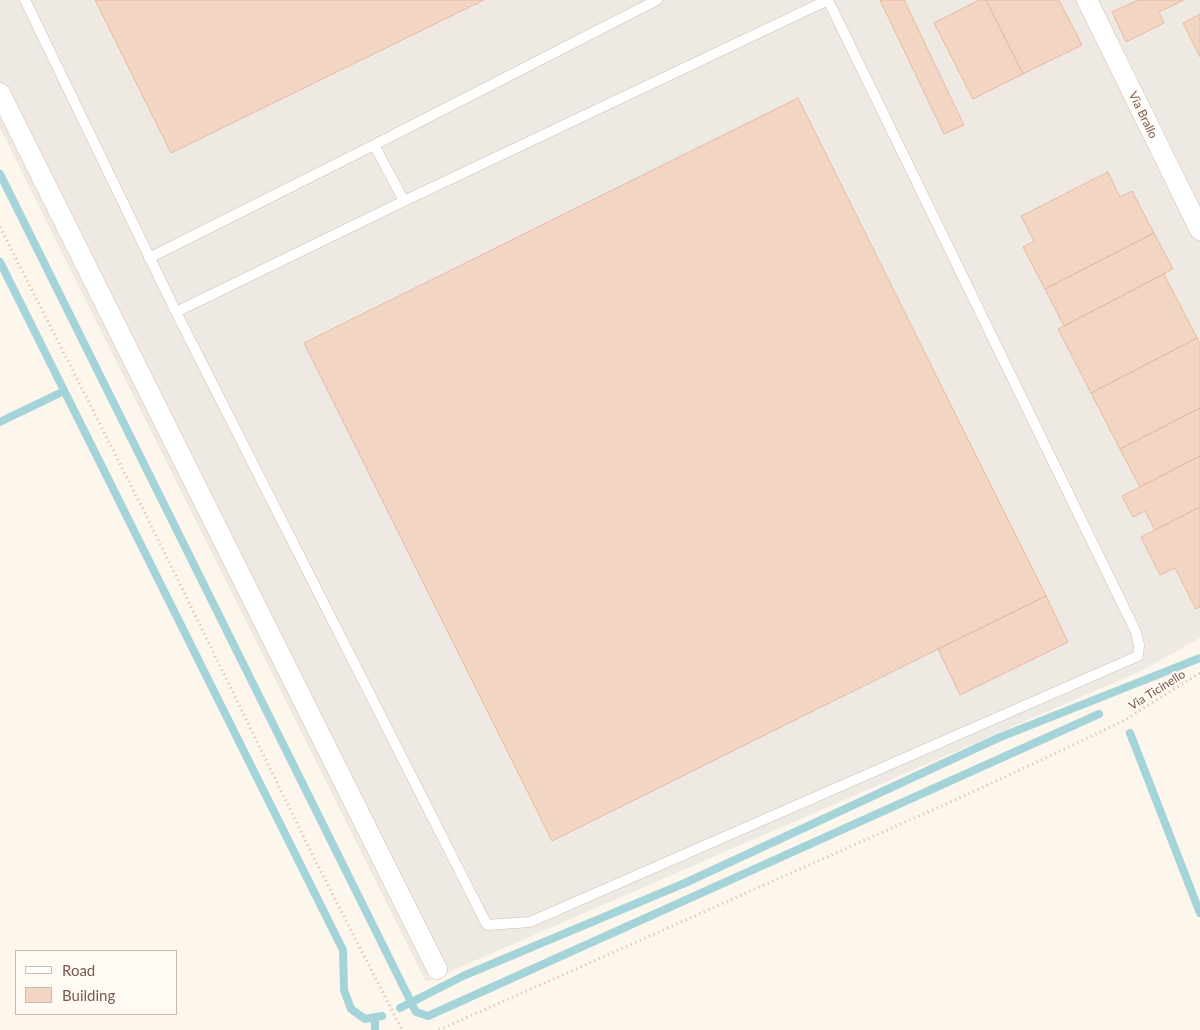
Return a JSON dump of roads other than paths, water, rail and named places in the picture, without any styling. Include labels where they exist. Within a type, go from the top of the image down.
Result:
[{"type":"street","name":"Via Brallo","points":[[1087,0],[1200,230]]},
{"type":"street","points":[[0,93],[437,969]]},
{"type":"lane","points":[[25,0],[149,258],[176,312],[487,925],[530,922],[1138,656],[1139,645],[1136,632],[828,0],[176,312]]},
{"type":"lane","points":[[149,258],[657,0]]},
{"type":"lane","points":[[374,145],[404,202]]},
{"type":"waterway","points":[[0,174],[416,1012],[428,1016],[1099,714]]},
{"type":"waterway","points":[[0,262],[343,950],[344,990],[351,1009],[365,1019],[382,1016]]},
{"type":"waterway","points":[[0,422],[64,391]]},
{"type":"waterway","points":[[400,1008],[463,976],[685,883],[998,738],[1200,658]]},
{"type":"waterway","points":[[1130,733],[1200,913]]},
{"type":"waterway","points":[[375,1017],[375,1030]]}]
